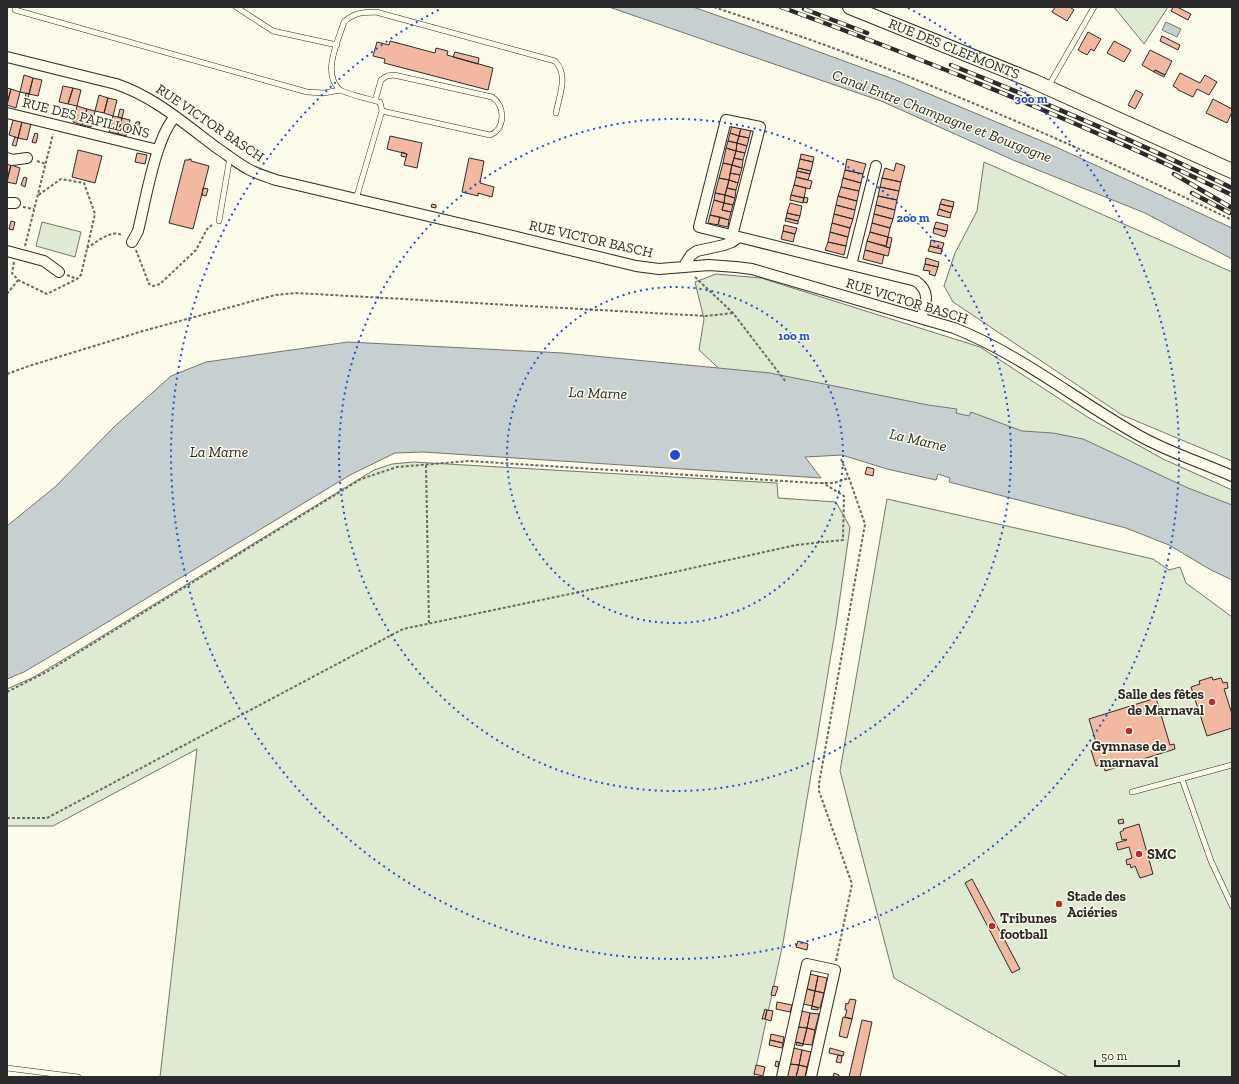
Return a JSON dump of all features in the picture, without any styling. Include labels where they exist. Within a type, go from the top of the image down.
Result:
[{"type":"street","name":"RUE DES CLEFMONTS","points":[[850,7],[1048,88],[1232,171]]},
{"type":"street","name":"RUE VICTOR BASCH","points":[[7,57],[130,88],[175,117],[249,169],[276,180],[636,266],[659,269],[709,265],[736,266],[752,269],[954,328],[986,341],[1005,352],[1094,409],[1154,444],[1177,455],[1232,476]]},
{"type":"street","name":"RUE DES PAPILLONS","points":[[7,113],[158,150]]},
{"type":"street","points":[[132,242],[138,231],[158,150],[170,122],[175,117]]},
{"type":"street","points":[[684,266],[691,255],[697,252],[732,242],[735,236],[760,127],[726,120],[699,227],[735,236],[851,265],[916,282],[922,286],[926,294],[926,303],[921,318]]},
{"type":"street","points":[[7,158],[12,160],[27,158]]},
{"type":"street","points":[[851,265],[876,166]]},
{"type":"street","points":[[15,253],[44,261],[59,272]]},
{"type":"street","points":[[782,1077],[807,964],[835,970],[811,1077]]},
{"type":"lane","points":[[16,7],[15,10],[307,92],[324,94],[340,90],[380,102],[382,111],[356,199]]},
{"type":"lane","points":[[236,7],[273,31],[337,45]]},
{"type":"lane","points":[[1048,88],[1094,7]]},
{"type":"lane","points":[[340,90],[334,82],[330,67],[344,22],[348,18],[364,12],[376,12],[555,61],[560,66],[563,79],[556,113]]},
{"type":"lane","points":[[376,101],[381,80],[388,76],[394,75],[492,98],[497,100],[501,106],[502,112],[498,130],[490,135],[382,111]]},
{"type":"lane","points":[[219,221],[230,157]]},
{"type":"lane","points":[[1132,792],[1232,765]]},
{"type":"lane","points":[[1182,779],[1211,861],[1232,906]]},
{"type":"lane","points":[[7,1068],[78,1077]]},
{"type":"path","points":[[714,7],[812,41],[915,80],[1010,119],[1152,181],[1232,220]]},
{"type":"path","points":[[37,196],[61,178],[84,183],[94,214],[81,274],[78,279],[48,294],[18,280],[12,273],[15,253],[37,196],[55,125]]},
{"type":"path","points":[[87,248],[112,233],[120,233],[132,242],[149,284],[153,286],[160,284],[196,250],[207,229],[219,221]]},
{"type":"path","points":[[684,266],[732,313],[786,382]]},
{"type":"path","points":[[7,294],[18,280]]},
{"type":"path","points":[[7,374],[143,331],[275,295],[296,293],[706,316],[732,313]]},
{"type":"path","points":[[835,970],[852,884],[819,791],[819,784],[865,524],[850,478],[841,459]]},
{"type":"path","points":[[7,692],[54,667],[361,480],[397,467],[469,461],[823,483],[850,478]]},
{"type":"path","points":[[426,465],[429,624]]},
{"type":"path","points":[[7,818],[47,818],[403,629],[677,572],[796,545],[843,540],[844,496],[823,483]]},
{"type":"green space","points":[[1114,7],[1168,7],[1144,44]]},
{"type":"green space","points":[[984,162],[1232,272],[1232,461],[1122,415],[953,302],[944,286],[955,253],[977,211]]},
{"type":"green space","points":[[42,222],[81,232],[75,257],[36,246]]},
{"type":"green space","points":[[716,274],[761,278],[980,347],[1089,418],[1163,459],[1232,490],[1232,518],[727,376],[699,350],[704,319],[695,282]]},
{"type":"green space","points":[[413,462],[777,483],[778,498],[836,502],[850,527],[836,625],[783,943],[754,1077],[160,1077],[197,749],[53,826],[7,826],[7,689],[34,677],[71,655],[374,470],[392,464]]},
{"type":"green space","points":[[887,499],[1153,559],[1169,570],[1180,567],[1186,583],[1232,617],[1232,1077],[1068,1077],[894,978],[840,771]]},
{"type":"water","name":"Canal Entre Champagne et Bourgogne","points":[[609,7],[693,7],[896,80],[1056,147],[1232,228],[1232,259],[1145,213],[1013,160],[881,101]]},
{"type":"water","points":[[1166,22],[1181,29],[1177,37],[1162,30]]},
{"type":"water","name":"La Marne","points":[[348,342],[563,353],[770,373],[928,405],[957,409],[956,413],[969,416],[971,412],[1022,431],[1053,433],[1083,439],[1188,488],[1232,505],[1232,580],[1211,570],[1169,545],[1126,528],[949,482],[950,478],[938,474],[936,480],[887,469],[842,455],[805,457],[821,478],[423,452],[395,453],[350,475],[73,643],[24,672],[7,679],[7,526],[55,487],[114,427],[171,376],[206,362]]},
{"type":"building","points":[[1055,7],[1070,7],[1074,10],[1067,21],[1052,12]]},
{"type":"building","points":[[1173,7],[1177,7],[1191,14],[1188,20],[1171,11]]},
{"type":"building","points":[[1088,32],[1101,39],[1094,51],[1091,49],[1087,55],[1078,50]]},
{"type":"building","points":[[1162,36],[1180,45],[1178,50],[1160,41]]},
{"type":"building","points":[[390,41],[435,53],[436,48],[448,51],[447,55],[493,68],[488,90],[384,63],[385,59],[373,56],[377,42],[389,45]]},
{"type":"building","points":[[1114,41],[1131,50],[1124,62],[1107,53]]},
{"type":"building","points":[[1150,50],[1172,61],[1165,75],[1155,70],[1154,72],[1142,65]]},
{"type":"building","points":[[455,52],[479,58],[478,64],[453,57]]},
{"type":"building","points":[[1155,70],[1165,75],[1164,77],[1154,72]]},
{"type":"building","points":[[1180,73],[1200,83],[1205,75],[1217,82],[1209,95],[1197,89],[1193,97],[1173,86]]},
{"type":"building","points":[[24,75],[33,78],[29,94],[20,92]]},
{"type":"building","points":[[33,78],[42,80],[38,96],[29,94]]},
{"type":"building","points":[[63,86],[73,88],[68,104],[59,102]]},
{"type":"building","points":[[7,88],[11,89],[7,103]]},
{"type":"building","points":[[73,88],[81,90],[77,106],[68,104]]},
{"type":"building","points":[[11,89],[20,92],[16,108],[7,105]]},
{"type":"building","points":[[1136,90],[1143,94],[1135,109],[1128,105]]},
{"type":"building","points":[[26,93],[29,94],[27,102],[24,102]]},
{"type":"building","points":[[99,95],[108,98],[104,113],[95,111]]},
{"type":"building","points":[[108,98],[117,100],[113,116],[104,113]]},
{"type":"building","points":[[1213,99],[1232,109],[1227,123],[1206,113]]},
{"type":"building","points":[[77,106],[87,109],[82,125],[73,122]]},
{"type":"building","points":[[87,109],[95,111],[91,127],[82,125]]},
{"type":"building","points":[[120,109],[124,110],[122,118],[118,117]]},
{"type":"building","points":[[113,116],[122,118],[118,134],[109,132]]},
{"type":"building","points":[[122,118],[130,120],[126,136],[118,134]]},
{"type":"building","points":[[13,120],[22,122],[18,138],[9,135]]},
{"type":"building","points":[[22,122],[31,124],[27,140],[18,138]]},
{"type":"building","points":[[136,122],[140,122],[137,131],[134,130]]},
{"type":"building","points":[[732,126],[741,128],[739,136],[730,133]]},
{"type":"building","points":[[741,128],[751,130],[749,138],[739,136]]},
{"type":"building","points":[[35,133],[38,134],[36,143],[32,142]]},
{"type":"building","points":[[730,133],[739,136],[737,143],[728,141]]},
{"type":"building","points":[[390,136],[422,143],[417,168],[404,165],[407,154],[387,149]]},
{"type":"building","points":[[739,136],[749,138],[747,146],[737,143]]},
{"type":"building","points":[[15,137],[18,138],[16,146],[12,145]]},
{"type":"building","points":[[728,141],[737,143],[736,151],[726,148]]},
{"type":"building","points":[[737,143],[747,146],[745,153],[736,151]]},
{"type":"building","points":[[726,148],[736,151],[732,165],[723,163]]},
{"type":"building","points":[[78,150],[102,156],[95,183],[72,177]]},
{"type":"building","points":[[736,151],[745,153],[743,160],[734,158]]},
{"type":"building","points":[[402,152],[407,154],[406,157],[401,156]]},
{"type":"building","points":[[137,153],[147,155],[145,164],[135,162]]},
{"type":"building","points":[[801,154],[814,157],[813,162],[800,159]]},
{"type":"building","points":[[469,158],[484,161],[480,183],[494,187],[492,197],[478,193],[478,196],[462,192]]},
{"type":"building","points":[[734,158],[743,160],[742,168],[732,165]]},
{"type":"building","points":[[191,159],[191,161],[209,166],[193,229],[169,223],[185,160]]},
{"type":"building","points":[[800,159],[813,162],[811,171],[798,168]]},
{"type":"building","points":[[847,159],[866,164],[863,174],[845,170]]},
{"type":"building","points":[[723,163],[732,165],[729,180],[719,178]]},
{"type":"building","points":[[896,163],[905,166],[901,182],[882,178],[885,168],[894,171]]},
{"type":"building","points":[[7,164],[11,165],[7,179]]},
{"type":"building","points":[[11,165],[20,168],[16,184],[7,182]]},
{"type":"building","points":[[732,165],[742,168],[740,175],[730,173]]},
{"type":"building","points":[[798,168],[811,171],[810,174],[797,171]]},
{"type":"building","points":[[845,170],[863,174],[861,183],[843,178]]},
{"type":"building","points":[[797,171],[810,174],[808,180],[796,177]]},
{"type":"building","points":[[730,173],[740,175],[738,183],[729,180]]},
{"type":"building","points":[[24,177],[27,178],[25,187],[21,185]]},
{"type":"building","points":[[796,177],[812,181],[810,189],[794,185]]},
{"type":"building","points":[[719,178],[729,180],[725,195],[715,193]]},
{"type":"building","points":[[843,178],[861,183],[859,191],[841,187]]},
{"type":"building","points":[[882,178],[901,182],[899,191],[880,187]]},
{"type":"building","points":[[729,180],[738,183],[736,190],[727,188]]},
{"type":"building","points":[[794,185],[806,188],[804,198],[791,195]]},
{"type":"building","points":[[841,187],[859,191],[857,201],[838,196]]},
{"type":"building","points":[[880,187],[899,191],[897,200],[878,196]]},
{"type":"building","points":[[203,188],[208,189],[206,196],[202,195]]},
{"type":"building","points":[[727,188],[736,190],[735,198],[725,195]]},
{"type":"building","points":[[715,193],[725,195],[724,203],[714,200]]},
{"type":"building","points":[[725,195],[735,198],[733,205],[724,203]]},
{"type":"building","points":[[791,195],[804,198],[803,203],[790,200]]},
{"type":"building","points":[[838,196],[857,201],[855,210],[836,205]]},
{"type":"building","points":[[878,196],[897,200],[895,210],[876,205]]},
{"type":"building","points":[[804,197],[808,198],[807,203],[803,202]]},
{"type":"building","points":[[942,199],[954,202],[953,207],[940,204]]},
{"type":"building","points":[[714,200],[724,203],[722,210],[731,212],[729,220],[710,215]]},
{"type":"building","points":[[724,203],[733,205],[731,212],[722,210]]},
{"type":"building","points":[[790,203],[802,206],[800,216],[787,213]]},
{"type":"building","points":[[432,204],[436,205],[436,208],[431,207]]},
{"type":"building","points":[[940,204],[953,207],[951,213],[939,209]]},
{"type":"building","points":[[836,205],[855,210],[853,219],[834,214]]},
{"type":"building","points":[[876,205],[895,210],[893,219],[874,214]]},
{"type":"building","points":[[939,209],[951,213],[950,218],[937,215]]},
{"type":"building","points":[[787,213],[800,216],[798,221],[786,218]]},
{"type":"building","points":[[834,214],[853,219],[850,228],[832,223]]},
{"type":"building","points":[[874,214],[893,219],[890,228],[872,223]]},
{"type":"building","points":[[710,215],[720,217],[718,225],[708,223]]},
{"type":"building","points":[[720,217],[729,220],[728,227],[718,225]]},
{"type":"building","points":[[786,218],[798,221],[798,224],[785,221]]},
{"type":"building","points":[[11,221],[15,222],[13,230],[9,229]]},
{"type":"building","points":[[936,222],[948,225],[947,231],[934,228]]},
{"type":"building","points":[[832,223],[850,228],[848,237],[830,232]]},
{"type":"building","points":[[872,223],[890,228],[888,237],[870,232]]},
{"type":"building","points":[[784,225],[797,228],[795,234],[783,231]]},
{"type":"building","points":[[934,228],[947,231],[945,237],[933,233]]},
{"type":"building","points":[[783,231],[795,234],[793,242],[781,239]]},
{"type":"building","points":[[830,232],[848,237],[846,246],[828,242]]},
{"type":"building","points":[[870,232],[888,237],[886,246],[867,241]]},
{"type":"building","points":[[888,237],[892,238],[890,248],[886,247]]},
{"type":"building","points":[[931,240],[944,243],[942,249],[930,246]]},
{"type":"building","points":[[867,241],[890,248],[888,256],[865,250]]},
{"type":"building","points":[[828,242],[846,246],[844,255],[825,250]]},
{"type":"building","points":[[930,246],[942,249],[941,254],[928,251]]},
{"type":"building","points":[[865,250],[884,255],[882,264],[863,259]]},
{"type":"building","points":[[926,258],[939,262],[938,267],[925,264]]},
{"type":"building","points":[[925,264],[938,267],[935,276],[929,274],[930,271],[923,270]]},
{"type":"building","points":[[867,467],[874,469],[873,476],[865,474]]},
{"type":"building","name":"Salle des fêtes de Marnaval","points":[[1212,677],[1213,680],[1221,678],[1223,683],[1227,682],[1228,688],[1224,689],[1232,714],[1232,728],[1207,736],[1191,687],[1200,684],[1199,681]]},
{"type":"building","name":"Gymnase de marnaval","points":[[1156,698],[1170,745],[1174,744],[1175,749],[1105,771],[1103,764],[1096,766],[1091,750],[1098,749],[1089,719]]},
{"type":"building","points":[[1123,819],[1124,823],[1119,824],[1118,820]]},
{"type":"building","name":"SMC","points":[[1139,824],[1153,874],[1140,878],[1135,866],[1131,868],[1130,864],[1127,865],[1126,860],[1132,858],[1129,847],[1118,850],[1116,843],[1127,840],[1122,840],[1120,832],[1124,830],[1123,829]]},
{"type":"building","name":"Tribunes football","points":[[972,879],[1020,969],[1012,973],[965,883]]},
{"type":"building","points":[[798,941],[808,944],[807,950],[796,947]]},
{"type":"building","points":[[810,974],[818,976],[815,991],[807,989]]},
{"type":"building","points":[[818,976],[827,978],[824,993],[815,991]]},
{"type":"building","points":[[773,986],[778,987],[775,996],[771,995]]},
{"type":"building","points":[[807,989],[815,991],[812,1006],[803,1004]]},
{"type":"building","points":[[815,991],[824,993],[820,1008],[812,1006]]},
{"type":"building","points":[[850,999],[856,1000],[852,1019],[845,1017],[847,1010],[845,1010],[846,1003],[848,1004]]},
{"type":"building","points":[[777,1002],[792,1005],[790,1012],[776,1009]]},
{"type":"building","points":[[812,1006],[818,1008],[818,1010],[811,1009]]},
{"type":"building","points":[[765,1009],[767,1010],[765,1019],[762,1019]]},
{"type":"building","points":[[767,1010],[773,1011],[771,1021],[765,1019]]},
{"type":"building","points":[[802,1011],[810,1013],[807,1028],[798,1027]]},
{"type":"building","points":[[810,1013],[819,1014],[815,1030],[807,1028]]},
{"type":"building","points":[[843,1017],[852,1019],[847,1038],[839,1036]]},
{"type":"building","points":[[862,1020],[872,1022],[860,1077],[849,1077]]},
{"type":"building","points":[[798,1027],[807,1028],[803,1044],[795,1042]]},
{"type":"building","points":[[807,1028],[815,1030],[812,1045],[803,1044]]},
{"type":"building","points":[[771,1034],[784,1037],[783,1043],[770,1040]]},
{"type":"building","points":[[770,1040],[783,1043],[782,1048],[769,1045]]},
{"type":"building","points":[[797,1042],[803,1044],[803,1046],[796,1045]]},
{"type":"building","points":[[794,1048],[802,1050],[799,1065],[790,1064]]},
{"type":"building","points":[[830,1048],[844,1052],[843,1056],[829,1053]]},
{"type":"building","points":[[802,1050],[811,1052],[807,1067],[799,1065]]},
{"type":"building","points":[[838,1055],[842,1056],[841,1063],[836,1062]]},
{"type":"building","points":[[776,1061],[779,1062],[778,1067],[775,1066]]},
{"type":"building","points":[[790,1064],[799,1065],[796,1077],[787,1077]]},
{"type":"building","points":[[756,1065],[765,1067],[763,1076],[754,1074]]},
{"type":"building","points":[[799,1065],[807,1067],[805,1077],[796,1077]]},
{"type":"building","points":[[834,1073],[839,1075],[839,1077],[833,1077]]},
{"type":"railway","points":[[781,7],[908,55],[1034,106],[1146,155],[1232,195]]},
{"type":"railway","points":[[804,9],[867,33]]},
{"type":"railway","points":[[951,65],[1093,124],[1232,188]]},
{"type":"railway","points":[[1174,174],[1232,208]]},
{"type":"railway","points":[[1192,193],[1230,213]]},
{"type":"place","name":"Salle des fêtes de Marnaval","points":[[1212,702]]},
{"type":"place","name":"Gymnase de marnaval","points":[[1129,731]]},
{"type":"place","name":"SMC","points":[[1139,854]]},
{"type":"place","name":"Stade des Aciéries","points":[[1059,904]]},
{"type":"place","name":"Tribunes football","points":[[992,926]]}]
